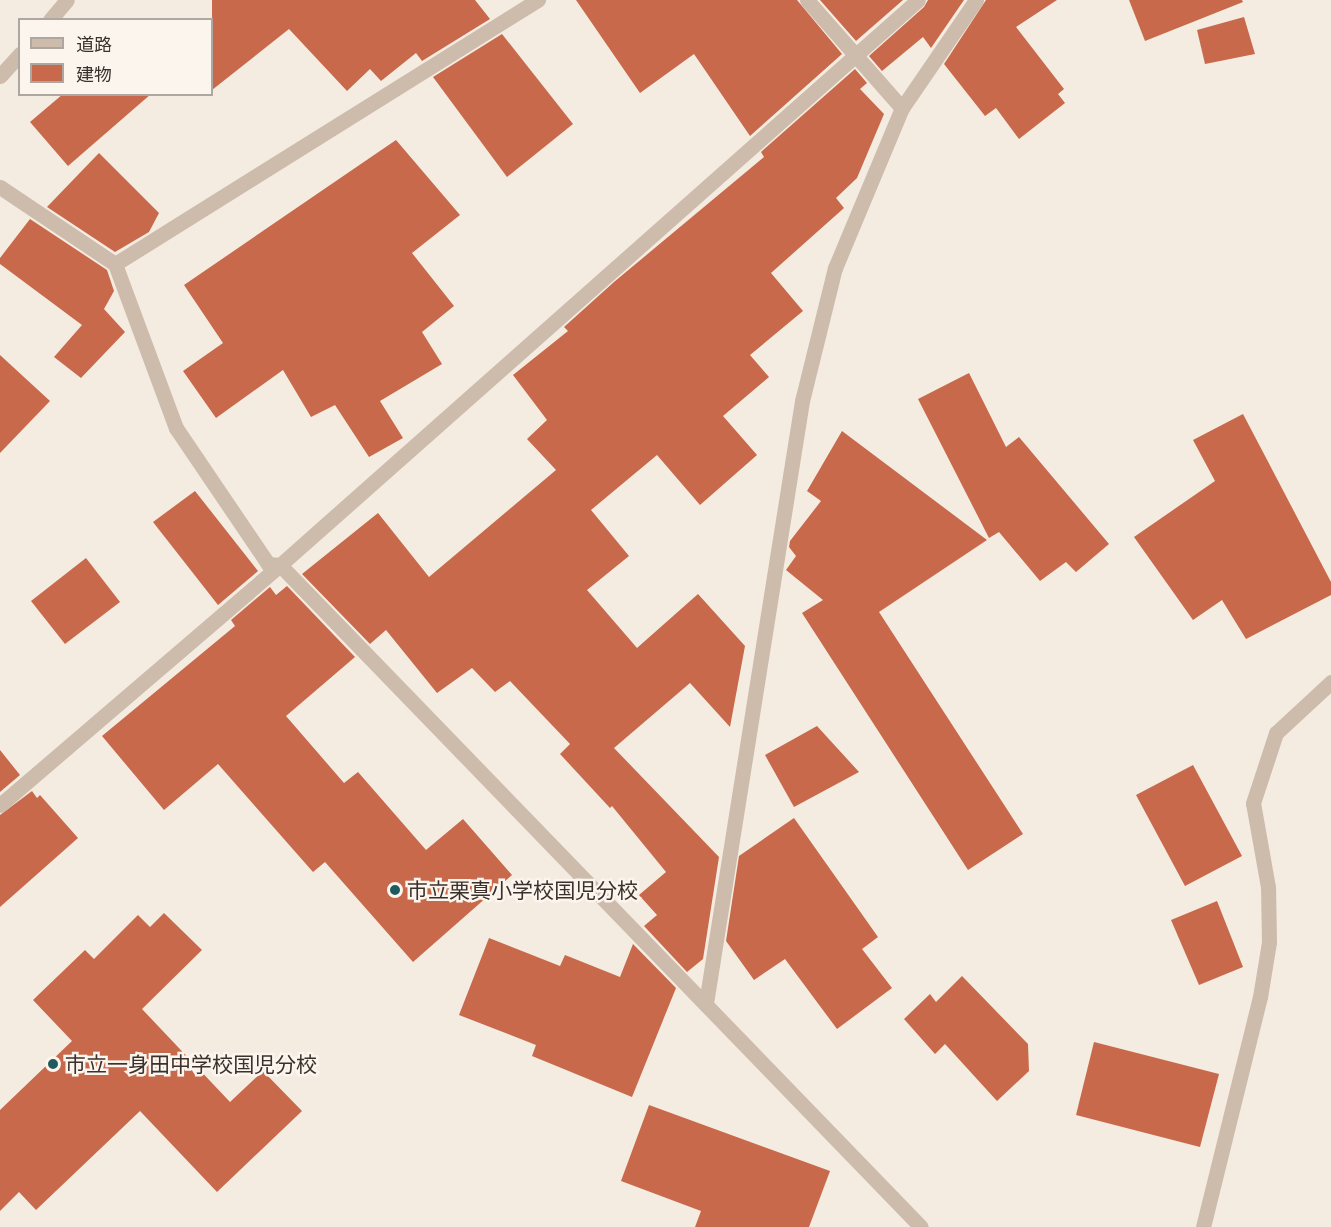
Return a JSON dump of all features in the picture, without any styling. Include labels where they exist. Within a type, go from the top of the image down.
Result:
[{"type":"street","points":[[52,18],[67,0]]},
{"type":"street","points":[[115,264],[538,0]]},
{"type":"street","points":[[807,0],[902,108]]},
{"type":"street","points":[[0,805],[280,566],[854,54],[918,0]]},
{"type":"street","points":[[706,1003],[802,401],[835,268],[902,108],[976,0]]},
{"type":"street","points":[[0,76],[18,56]]},
{"type":"street","points":[[0,187],[115,264],[176,428],[268,564],[280,566],[921,1227]]},
{"type":"street","points":[[1203,1227],[1260,997],[1269,942],[1268,887],[1253,803],[1276,733],[1331,682]]},
{"type":"building","points":[[212,0],[475,0],[490,19],[422,61],[416,53],[381,81],[370,69],[347,91],[289,29],[213,89]]},
{"type":"building","points":[[576,0],[797,0],[842,54],[750,136],[694,54],[640,93]]},
{"type":"building","points":[[820,0],[903,0],[856,41]]},
{"type":"building","points":[[928,0],[964,0],[931,48],[923,37],[882,71],[869,56],[924,7]]},
{"type":"building","points":[[986,0],[1057,0],[1016,27],[1064,89],[1058,94],[1065,103],[1019,139],[996,108],[985,116],[944,64]]},
{"type":"building","points":[[1129,0],[1242,0],[1243,2],[1145,41]]},
{"type":"building","points":[[1244,17],[1255,54],[1205,64],[1197,30]]},
{"type":"building","points":[[502,34],[573,124],[507,177],[433,77]]},
{"type":"building","points":[[855,69],[867,83],[860,89],[884,114],[857,178],[836,198],[844,208],[771,273],[803,311],[750,355],[769,377],[723,416],[757,455],[700,505],[657,455],[591,510],[629,556],[587,590],[637,648],[698,594],[745,646],[730,727],[690,683],[614,748],[719,857],[703,959],[687,972],[644,926],[657,915],[639,895],[666,872],[612,806],[610,808],[560,754],[570,744],[510,681],[495,692],[472,668],[437,693],[386,630],[370,644],[302,574],[378,513],[429,577],[556,470],[527,439],[547,420],[513,375],[568,331],[564,327],[614,282],[764,157],[761,152]]},
{"type":"building","points":[[61,96],[149,96],[68,166],[30,122]]},
{"type":"building","points":[[396,140],[460,215],[412,253],[454,306],[422,332],[442,364],[380,401],[403,438],[369,457],[335,405],[311,417],[283,370],[216,418],[183,371],[223,343],[184,285]]},
{"type":"building","points":[[99,153],[159,213],[149,232],[115,252],[47,207]]},
{"type":"building","points":[[30,219],[107,270],[114,291],[104,309],[125,332],[81,378],[54,357],[82,325],[0,264],[0,258]]},
{"type":"building","points":[[0,355],[50,401],[0,453]]},
{"type":"building","points":[[969,373],[1006,447],[1019,437],[1109,544],[1076,572],[1066,562],[1040,581],[999,532],[989,538],[918,399]]},
{"type":"building","points":[[1243,414],[1331,582],[1331,595],[1246,639],[1222,600],[1193,620],[1134,537],[1215,481],[1193,440]]},
{"type":"building","points":[[842,431],[987,540],[879,612],[1023,834],[968,870],[802,613],[823,600],[786,570],[796,556],[789,547],[790,541],[821,501],[807,491]]},
{"type":"building","points":[[195,491],[258,571],[218,605],[153,522]]},
{"type":"building","points":[[86,558],[120,602],[65,644],[31,601]]},
{"type":"building","points":[[287,586],[355,657],[286,716],[344,783],[358,772],[426,850],[463,819],[512,875],[413,962],[325,862],[313,872],[218,764],[164,810],[102,736],[235,626],[231,620],[270,587],[276,595]]},
{"type":"building","points":[[817,726],[859,772],[794,807],[765,755]]},
{"type":"building","points":[[0,750],[20,775],[0,792]]},
{"type":"building","points":[[1193,765],[1242,856],[1185,886],[1136,795]]},
{"type":"building","points":[[32,791],[37,798],[40,795],[78,838],[0,907],[0,815]]},
{"type":"building","points":[[794,818],[878,937],[862,949],[892,988],[837,1029],[785,959],[754,980],[726,941],[739,856]]},
{"type":"building","points":[[1217,901],[1243,967],[1199,985],[1171,920]]},
{"type":"building","points":[[164,913],[202,950],[142,1009],[230,1102],[263,1071],[302,1111],[217,1192],[140,1111],[36,1210],[19,1192],[0,1211],[0,1110],[72,1041],[33,1000],[85,950],[94,959],[138,915],[150,927]]},
{"type":"building","points":[[489,938],[560,966],[565,955],[620,977],[633,944],[676,988],[632,1097],[532,1056],[536,1045],[459,1015]]},
{"type":"building","points":[[962,976],[1028,1044],[1029,1071],[997,1101],[945,1044],[935,1054],[904,1019],[930,994],[936,1002]]},
{"type":"building","points":[[1094,1042],[1219,1074],[1200,1147],[1076,1115]]},
{"type":"building","points":[[649,1105],[830,1171],[809,1227],[695,1227],[701,1211],[621,1181]]},
{"type":"place","name":"市立栗真小学校国児分校","points":[[395,890]]},
{"type":"place","name":"市立一身田中学校国児分校","points":[[53,1064]]}]
